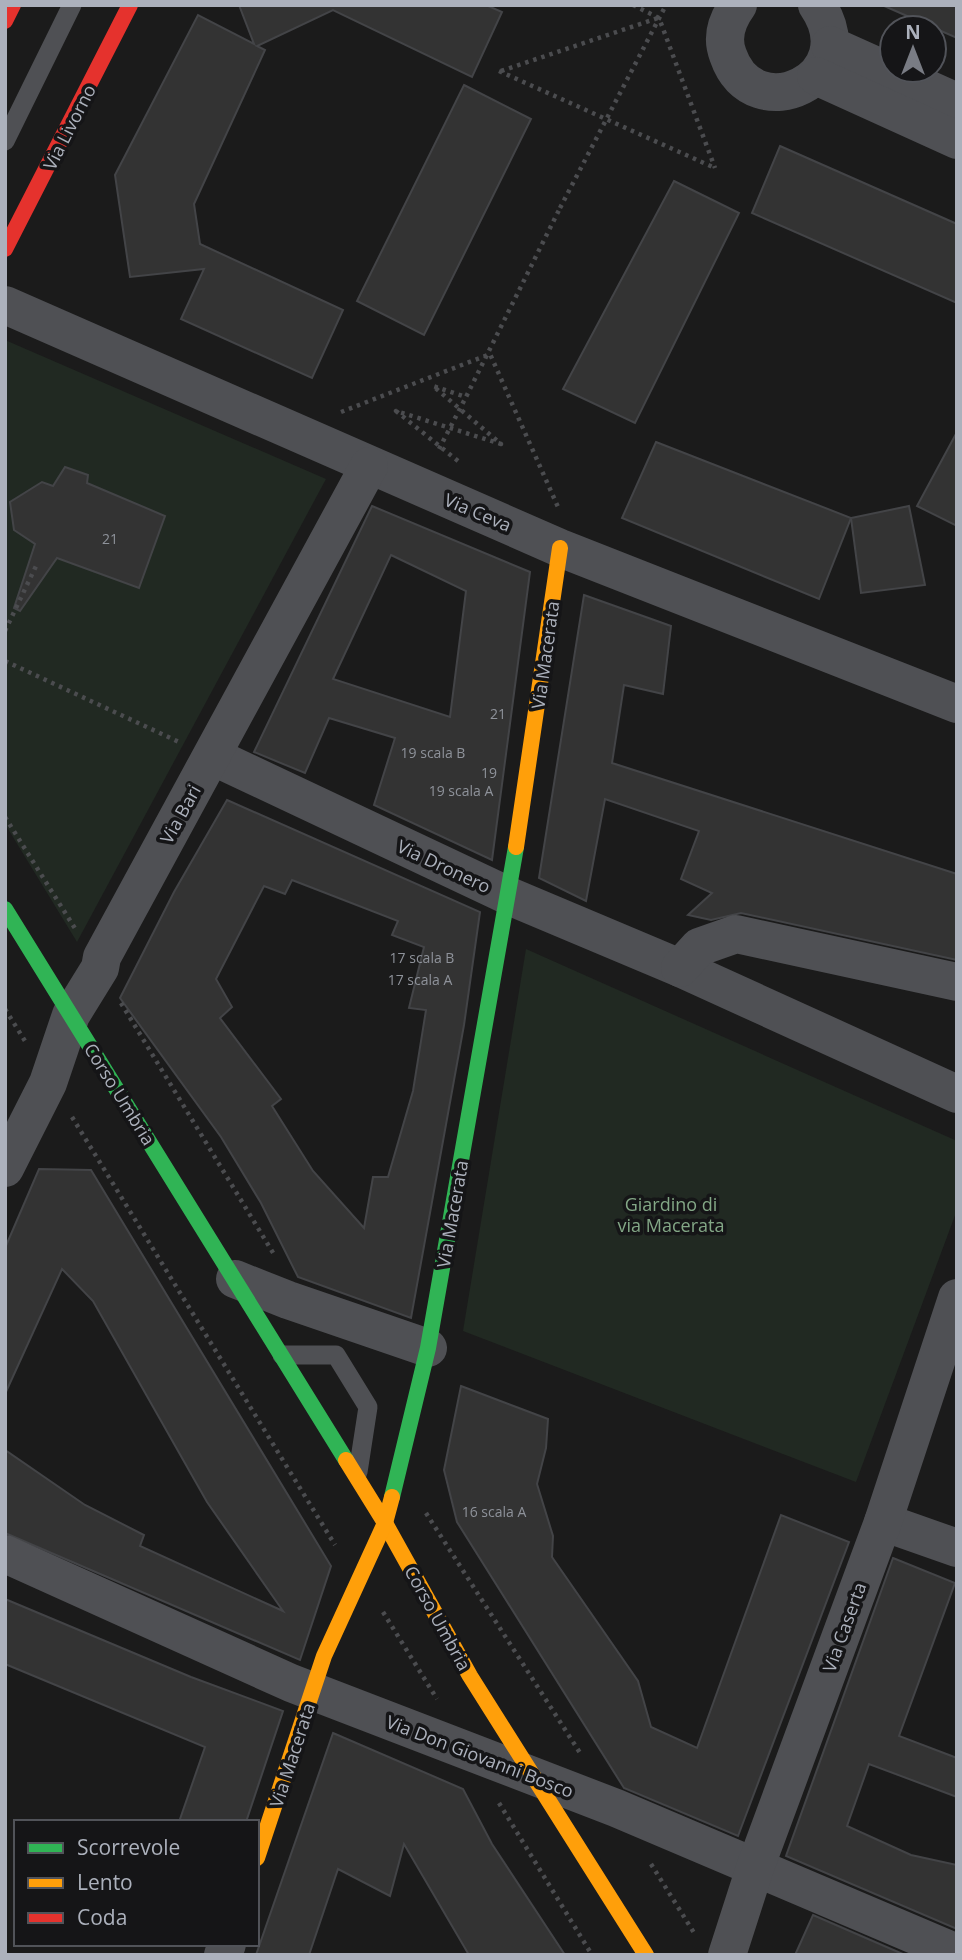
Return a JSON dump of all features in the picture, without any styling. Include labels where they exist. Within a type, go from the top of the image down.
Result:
[{"type":"main road","points":[[5,21],[13,5]]},
{"type":"main road","name":"Via Livorno","points":[[5,249],[130,5]]},
{"type":"main road","name":"Via Macerata","points":[[259,1852],[324,1656],[385,1523],[428,1348],[570,552]]},
{"type":"main road","name":"Corso Umbria","points":[[5,909],[385,1523],[470,1676],[646,1955]]},
{"type":"street","points":[[724,9],[725,47],[737,74],[752,86],[781,93],[796,89],[823,60],[827,20],[817,5]]},
{"type":"street","points":[[823,60],[957,102]]},
{"type":"street","points":[[823,60],[957,140]]},
{"type":"street","name":"Via Ceva","points":[[5,305],[570,552],[957,704]]},
{"type":"street","name":"Via Bari","points":[[5,1168],[49,1080],[71,1015],[100,968],[102,957],[369,466]]},
{"type":"street","name":"Via Dronero","points":[[212,756],[509,896],[680,968],[957,1094]]},
{"type":"street","points":[[680,968],[699,947],[736,934],[957,982]]},
{"type":"street","points":[[235,1279],[428,1348]]},
{"type":"street","name":"Via Caserta","points":[[727,1955],[755,1867],[883,1522],[957,1298]]},
{"type":"street","points":[[883,1522],[957,1548]]},
{"type":"street","name":"Via Don Giovanni Bosco","points":[[5,1554],[313,1692],[534,1777],[957,1953]]},
{"type":"lane","points":[[5,141],[72,5]]},
{"type":"lane","points":[[282,1354],[335,1354],[368,1408],[358,1480]]},
{"type":"path","points":[[633,5],[659,18],[715,169],[499,71],[659,18]]},
{"type":"path","points":[[420,487],[490,354],[559,208],[666,5]]},
{"type":"path","points":[[340,412],[490,354]]},
{"type":"path","points":[[490,354],[570,552]]},
{"type":"path","points":[[461,463],[396,411],[449,430],[501,444],[433,386],[466,397]]},
{"type":"path","points":[[5,631],[37,564]]},
{"type":"path","points":[[5,661],[212,756]]},
{"type":"path","points":[[5,1009],[469,1753]]},
{"type":"path","points":[[498,1800],[592,1955]]},
{"type":"green space","points":[[5,340],[326,479],[77,942],[5,824]]},
{"type":"green space","name":"Giardino di via Macerata","points":[[526,949],[957,1141],[957,1210],[856,1482],[463,1331]]},
{"type":"building","points":[[239,5],[486,5],[502,12],[472,77],[333,10],[257,46],[265,50],[194,204],[200,244],[343,310],[312,378],[181,319],[204,269],[130,277],[115,175],[198,15],[254,44]]},
{"type":"building","points":[[882,5],[957,5],[957,38],[948,34],[948,14],[902,14]]},
{"type":"building","points":[[464,85],[531,119],[424,335],[357,301]]},
{"type":"building","points":[[780,146],[957,224],[957,303],[752,213]]},
{"type":"building","points":[[674,181],[739,213],[635,423],[563,389]]},
{"type":"building","points":[[957,432],[957,526],[917,506]]},
{"type":"building","points":[[656,442],[851,518],[819,599],[622,518]]},
{"type":"building","points":[[65,467],[88,475],[87,483],[165,516],[139,588],[57,558],[20,611],[14,608],[35,544],[14,530],[10,502],[42,482],[53,486]]},
{"type":"building","points":[[372,506],[530,572],[492,860],[374,805],[395,738],[329,718],[305,773],[254,752]],"holes":[[[391,555],[466,591],[450,717],[333,679]]]},
{"type":"building","points":[[909,506],[925,585],[861,593],[851,518]]},
{"type":"building","points":[[584,595],[671,626],[663,694],[624,685],[612,763],[957,874],[957,960],[741,913],[711,920],[688,915],[712,893],[681,879],[699,831],[605,799],[586,901],[539,878]]},
{"type":"building","points":[[227,800],[480,912],[464,1025],[411,1318],[298,1277],[261,1203],[221,1137],[120,998],[174,892]],"holes":[[[292,880],[398,921],[392,935],[424,947],[409,1008],[426,1010],[413,1091],[388,1177],[373,1177],[364,1228],[313,1171],[272,1106],[281,1099],[220,1018],[232,1007],[216,979],[264,886],[285,894]]]},
{"type":"building","points":[[39,1169],[91,1170],[331,1566],[300,1660],[5,1533],[5,1450],[85,1505],[144,1535],[140,1546],[283,1611],[207,1502],[93,1301],[62,1269],[5,1394],[5,1248]]},
{"type":"building","points":[[461,1386],[548,1419],[546,1448],[537,1484],[553,1536],[552,1557],[638,1681],[651,1727],[697,1748],[781,1515],[849,1542],[738,1836],[624,1788],[457,1522],[444,1470]]},
{"type":"building","points":[[893,1558],[955,1583],[899,1736],[957,1758],[957,1797],[869,1764],[847,1826],[911,1855],[957,1865],[957,1929],[786,1856]]},
{"type":"building","points":[[5,1599],[191,1677],[283,1711],[247,1820],[180,1820],[205,1747],[5,1664]]},
{"type":"building","points":[[333,1733],[463,1789],[492,1844],[565,1955],[469,1955],[404,1844],[390,1896],[338,1869],[309,1955],[256,1955]]},
{"type":"building","points":[[813,1915],[905,1955],[795,1955]]},
{"type":"traffic: fast","points":[[392,1497],[428,1348],[516,847]]},
{"type":"traffic: fast","points":[[5,909],[346,1460]]},
{"type":"traffic: slow","points":[[516,847],[560,548]]},
{"type":"traffic: slow","points":[[346,1460],[385,1523],[470,1676],[646,1955]]},
{"type":"traffic: slow","points":[[259,1852],[324,1656],[385,1523],[392,1497]]},
{"type":"traffic: jam","points":[[5,21],[13,5]]},
{"type":"traffic: jam","points":[[5,249],[130,5]]}]
